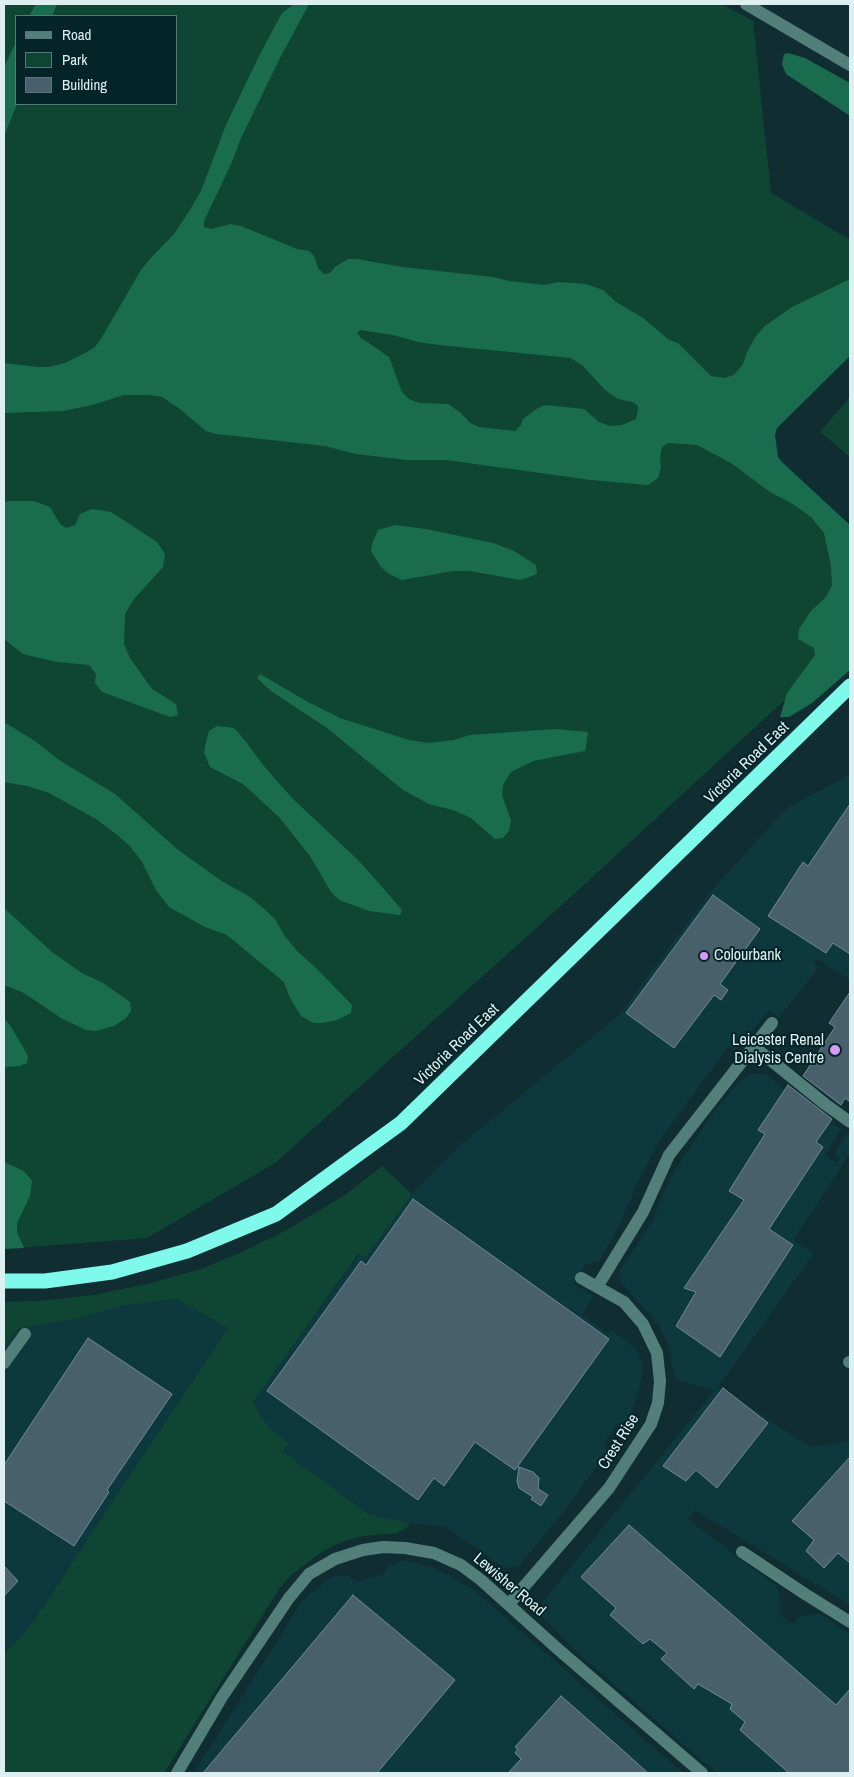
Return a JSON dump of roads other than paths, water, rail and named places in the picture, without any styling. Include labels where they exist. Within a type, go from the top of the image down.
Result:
[{"type":"highway","name":"Victoria Road East","points":[[4,1281],[45,1281],[112,1272],[187,1251],[276,1214],[401,1123],[849,690]]},
{"type":"street","points":[[746,4],[850,65]]},
{"type":"street","points":[[596,1287],[643,1212],[668,1154],[772,1023]]},
{"type":"street","points":[[753,1046],[850,1122]]},
{"type":"street","name":"Crest Rise","points":[[508,1604],[609,1488],[651,1424],[658,1402],[660,1381],[657,1353],[643,1324],[624,1302],[581,1278]]},
{"type":"street","points":[[4,1363],[25,1334]]},
{"type":"street","name":"Lewisher Road","points":[[177,1773],[222,1697],[289,1598],[309,1574],[335,1559],[363,1550],[383,1547],[405,1548],[434,1553],[461,1566],[481,1580],[702,1773]]},
{"type":"street","points":[[742,1552],[850,1622]]},
{"type":"place","name":"Colourbank","points":[[704,956]]},
{"type":"place","name":"Leicester Renal Dialysis Centre","points":[[835,1050]]}]
